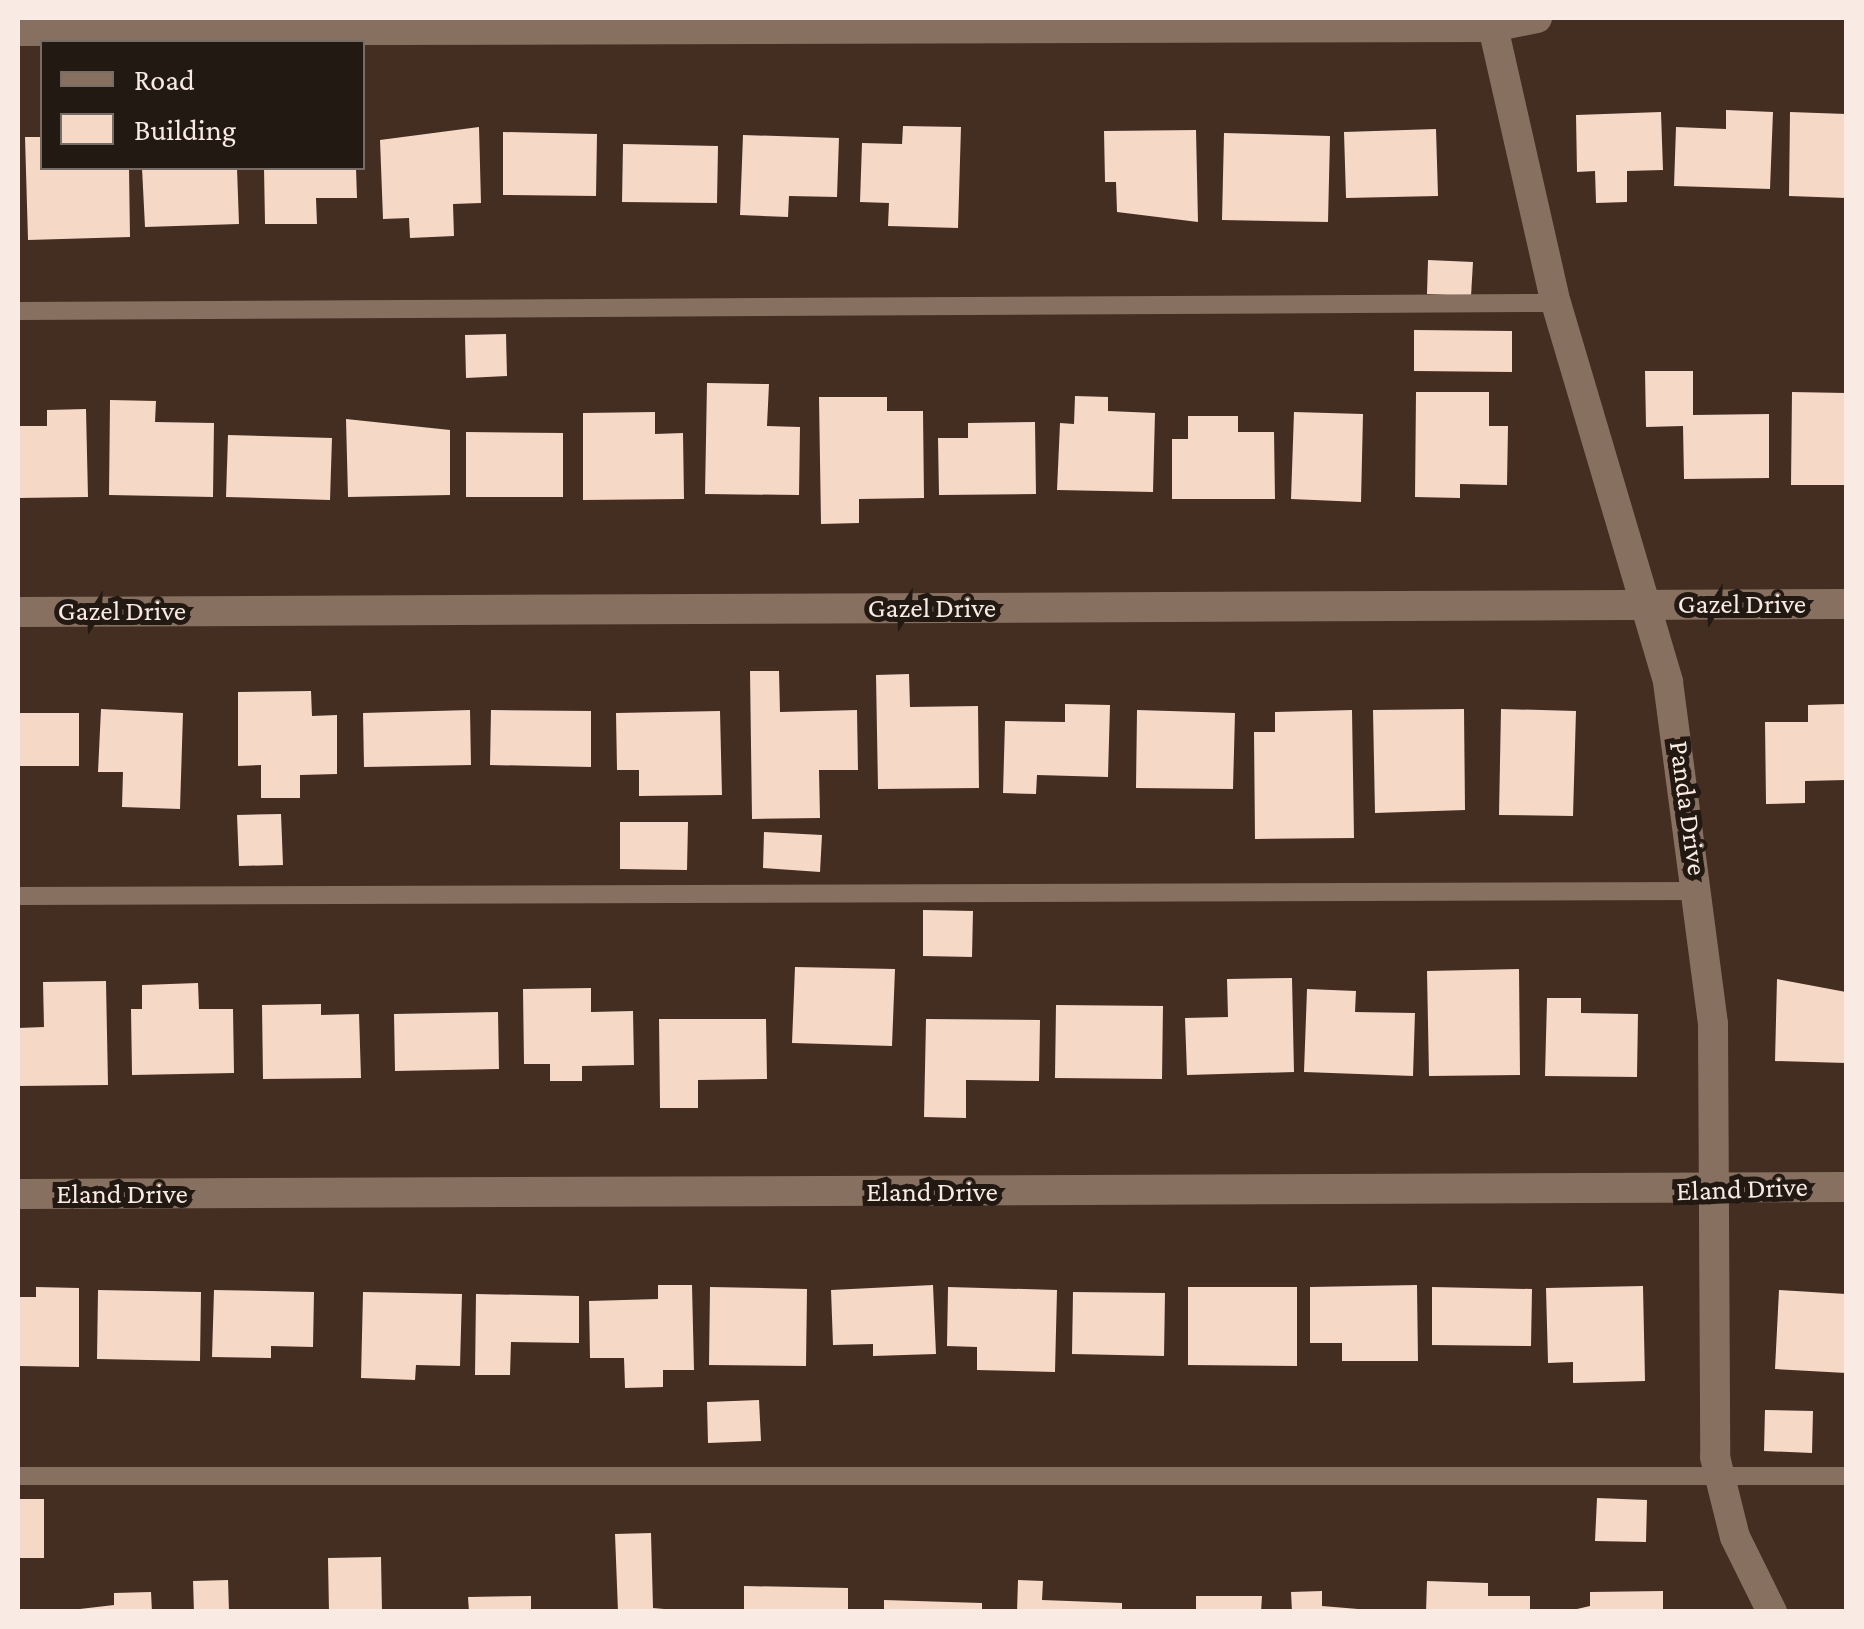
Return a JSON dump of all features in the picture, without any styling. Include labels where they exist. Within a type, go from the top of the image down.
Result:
[{"type":"street","points":[[18,31],[1491,22],[1538,18]]},
{"type":"street","name":"Panda Drive","points":[[1491,22],[1556,303],[1648,605],[1700,890],[1713,1024],[1711,1191],[1719,1477],[1735,1537],[1772,1612]]},
{"type":"street","name":"Gazel Drive","points":[[18,612],[1846,604]]},
{"type":"street","name":"Eland Drive","points":[[18,1194],[1711,1191],[1846,1187]]},
{"type":"lane","points":[[18,311],[1556,303]]},
{"type":"lane","points":[[18,896],[1700,890]]},
{"type":"lane","points":[[18,1476],[1846,1476]]},
{"type":"building","points":[[1726,110],[1773,112],[1770,189],[1674,186],[1676,127],[1726,129]]},
{"type":"building","points":[[1661,112],[1663,170],[1627,171],[1627,202],[1596,203],[1595,171],[1577,172],[1576,115]]},
{"type":"building","points":[[1790,112],[1846,114],[1846,198],[1789,196]]},
{"type":"building","points":[[903,126],[961,127],[958,228],[888,226],[889,203],[860,202],[862,143],[902,144]]},
{"type":"building","points":[[479,127],[481,203],[453,204],[454,236],[410,238],[409,218],[383,219],[380,140]]},
{"type":"building","points":[[1436,129],[1438,196],[1346,198],[1344,132]]},
{"type":"building","points":[[1196,130],[1198,222],[1117,212],[1116,182],[1105,182],[1104,131]]},
{"type":"building","points":[[503,132],[597,134],[596,196],[503,195]]},
{"type":"building","points":[[1224,133],[1330,136],[1328,222],[1222,220]]},
{"type":"building","points":[[743,135],[839,138],[837,197],[789,196],[788,217],[740,215]]},
{"type":"building","points":[[25,137],[40,137],[40,170],[129,170],[130,237],[28,240]]},
{"type":"building","points":[[623,144],[718,146],[717,203],[622,202]]},
{"type":"building","points":[[142,170],[237,170],[239,224],[145,227]]},
{"type":"building","points":[[264,170],[356,170],[357,198],[316,198],[317,224],[265,224]]},
{"type":"building","points":[[1428,260],[1473,262],[1471,296],[1427,294]]},
{"type":"building","points":[[1414,330],[1512,331],[1512,372],[1414,371]]},
{"type":"building","points":[[506,334],[507,376],[466,378],[465,335]]},
{"type":"building","points":[[1645,371],[1693,371],[1693,415],[1769,414],[1769,478],[1684,479],[1683,426],[1646,427]]},
{"type":"building","points":[[707,383],[769,384],[767,426],[800,427],[799,495],[705,494]]},
{"type":"building","points":[[1416,392],[1489,392],[1489,426],[1508,426],[1507,485],[1460,484],[1460,498],[1415,497]]},
{"type":"building","points":[[1792,392],[1846,393],[1846,485],[1791,485]]},
{"type":"building","points":[[1075,396],[1108,397],[1108,411],[1155,413],[1153,492],[1057,490],[1060,423],[1074,424]]},
{"type":"building","points":[[819,397],[887,397],[887,411],[923,411],[924,498],[859,499],[859,523],[821,524]]},
{"type":"building","points":[[110,400],[156,401],[155,422],[214,423],[213,497],[109,495]]},
{"type":"building","points":[[86,409],[88,497],[18,498],[18,426],[47,426],[47,410]]},
{"type":"building","points":[[655,412],[655,434],[683,433],[684,499],[583,500],[583,413]]},
{"type":"building","points":[[1294,412],[1363,414],[1361,502],[1291,499]]},
{"type":"building","points":[[1188,416],[1238,416],[1238,432],[1274,432],[1275,499],[1172,499],[1172,439],[1188,439]]},
{"type":"building","points":[[346,419],[450,430],[450,495],[348,497]]},
{"type":"building","points":[[1035,422],[1036,494],[939,495],[938,438],[968,438],[968,423]]},
{"type":"building","points":[[466,432],[563,433],[563,497],[466,497]]},
{"type":"building","points":[[228,435],[332,438],[330,500],[226,497]]},
{"type":"building","points":[[750,671],[779,671],[780,712],[857,710],[858,770],[819,770],[820,818],[752,819]]},
{"type":"building","points":[[909,674],[910,707],[978,706],[979,788],[878,789],[876,675]]},
{"type":"building","points":[[311,691],[312,716],[337,715],[337,774],[300,775],[300,798],[261,798],[261,765],[238,766],[238,692]]},
{"type":"building","points":[[1065,704],[1110,705],[1108,777],[1037,775],[1036,794],[1003,793],[1005,721],[1065,722]]},
{"type":"building","points":[[1846,704],[1846,780],[1805,781],[1805,803],[1766,804],[1765,722],[1808,722],[1808,705]]},
{"type":"building","points":[[101,709],[183,713],[180,809],[122,807],[123,772],[98,772]]},
{"type":"building","points":[[1464,709],[1465,810],[1375,813],[1373,710]]},
{"type":"building","points":[[1501,709],[1576,711],[1573,816],[1499,815]]},
{"type":"building","points":[[470,710],[471,765],[364,767],[363,713]]},
{"type":"building","points":[[491,710],[591,711],[591,767],[490,765]]},
{"type":"building","points":[[1137,710],[1235,713],[1233,789],[1136,788]]},
{"type":"building","points":[[1352,710],[1354,838],[1255,839],[1254,732],[1275,732],[1275,712]]},
{"type":"building","points":[[720,711],[722,795],[639,796],[639,770],[617,770],[616,713]]},
{"type":"building","points":[[18,713],[79,713],[79,766],[18,766]]},
{"type":"building","points":[[281,814],[283,865],[239,866],[237,815]]},
{"type":"building","points":[[620,822],[688,822],[687,870],[620,869]]},
{"type":"building","points":[[764,832],[822,835],[820,872],[763,868]]},
{"type":"building","points":[[923,910],[973,911],[972,957],[923,956]]},
{"type":"building","points":[[795,967],[895,969],[892,1046],[792,1043]]},
{"type":"building","points":[[1519,969],[1520,1075],[1429,1076],[1427,971]]},
{"type":"building","points":[[1292,978],[1294,1072],[1187,1075],[1185,1018],[1228,1017],[1227,979]]},
{"type":"building","points":[[1777,979],[1846,992],[1846,1063],[1775,1061]]},
{"type":"building","points":[[106,981],[108,1085],[18,1086],[18,1028],[44,1027],[43,982]]},
{"type":"building","points":[[198,983],[199,1009],[233,1009],[234,1073],[132,1075],[131,1009],[142,1009],[142,985]]},
{"type":"building","points":[[591,988],[591,1012],[633,1011],[634,1065],[582,1066],[582,1081],[550,1081],[550,1064],[524,1064],[523,989]]},
{"type":"building","points":[[1307,989],[1356,991],[1355,1012],[1415,1013],[1413,1076],[1304,1072]]},
{"type":"building","points":[[1547,998],[1581,998],[1581,1013],[1638,1014],[1637,1077],[1545,1076]]},
{"type":"building","points":[[321,1004],[321,1015],[359,1014],[361,1078],[263,1079],[262,1005]]},
{"type":"building","points":[[1056,1005],[1163,1006],[1162,1079],[1055,1078]]},
{"type":"building","points":[[498,1012],[499,1069],[395,1071],[394,1014]]},
{"type":"building","points":[[659,1019],[766,1019],[767,1079],[698,1080],[698,1108],[660,1108]]},
{"type":"building","points":[[926,1019],[1040,1020],[1039,1081],[966,1080],[966,1118],[924,1117]]},
{"type":"building","points":[[658,1285],[692,1285],[694,1370],[663,1370],[663,1387],[625,1388],[624,1358],[590,1358],[589,1301],[658,1299]]},
{"type":"building","points":[[933,1285],[936,1354],[873,1356],[873,1344],[833,1345],[831,1290]]},
{"type":"building","points":[[1417,1285],[1418,1361],[1342,1361],[1342,1343],[1310,1343],[1310,1287]]},
{"type":"building","points":[[1643,1286],[1645,1381],[1573,1383],[1573,1362],[1548,1363],[1546,1288]]},
{"type":"building","points":[[36,1287],[79,1288],[79,1367],[18,1366],[18,1297],[36,1297]]},
{"type":"building","points":[[710,1287],[807,1289],[806,1366],[709,1365]]},
{"type":"building","points":[[948,1287],[1057,1290],[1055,1372],[977,1370],[977,1347],[947,1346]]},
{"type":"building","points":[[1188,1287],[1297,1287],[1297,1366],[1188,1365]]},
{"type":"building","points":[[1432,1287],[1532,1289],[1531,1346],[1432,1345]]},
{"type":"building","points":[[98,1290],[201,1292],[200,1361],[97,1359]]},
{"type":"building","points":[[214,1290],[314,1292],[313,1347],[271,1346],[271,1358],[212,1357]]},
{"type":"building","points":[[1779,1290],[1846,1294],[1846,1373],[1775,1369]]},
{"type":"building","points":[[363,1292],[462,1294],[460,1366],[416,1365],[415,1380],[361,1378]]},
{"type":"building","points":[[1073,1292],[1165,1293],[1164,1356],[1072,1354]]},
{"type":"building","points":[[476,1294],[579,1296],[579,1343],[511,1342],[510,1375],[475,1375]]},
{"type":"building","points":[[759,1400],[761,1441],[708,1443],[707,1402]]},
{"type":"building","points":[[1765,1410],[1813,1411],[1812,1453],[1764,1451]]},
{"type":"building","points":[[1597,1498],[1647,1500],[1646,1542],[1595,1541]]},
{"type":"building","points":[[18,1499],[44,1499],[44,1558],[18,1558]]},
{"type":"building","points":[[651,1533],[653,1608],[698,1612],[618,1612],[615,1534]]},
{"type":"building","points":[[381,1557],[382,1612],[329,1612],[328,1558]]},
{"type":"building","points":[[228,1580],[229,1612],[194,1612],[193,1581]]},
{"type":"building","points":[[1018,1580],[1043,1581],[1042,1600],[1122,1603],[1122,1612],[1017,1612]]},
{"type":"building","points":[[1427,1581],[1488,1583],[1488,1596],[1530,1596],[1530,1612],[1426,1612]]},
{"type":"building","points":[[744,1586],[848,1588],[848,1612],[744,1612]]},
{"type":"building","points":[[1322,1591],[1322,1606],[1394,1612],[1292,1612],[1291,1592]]},
{"type":"building","points":[[1663,1591],[1663,1612],[1564,1612],[1590,1606],[1590,1592]]},
{"type":"building","points":[[151,1592],[152,1612],[54,1612],[114,1605],[114,1593]]},
{"type":"building","points":[[531,1596],[531,1612],[469,1612],[468,1597]]},
{"type":"building","points":[[1196,1596],[1262,1596],[1261,1612],[1196,1612]]},
{"type":"building","points":[[884,1600],[982,1603],[982,1612],[884,1612]]}]
